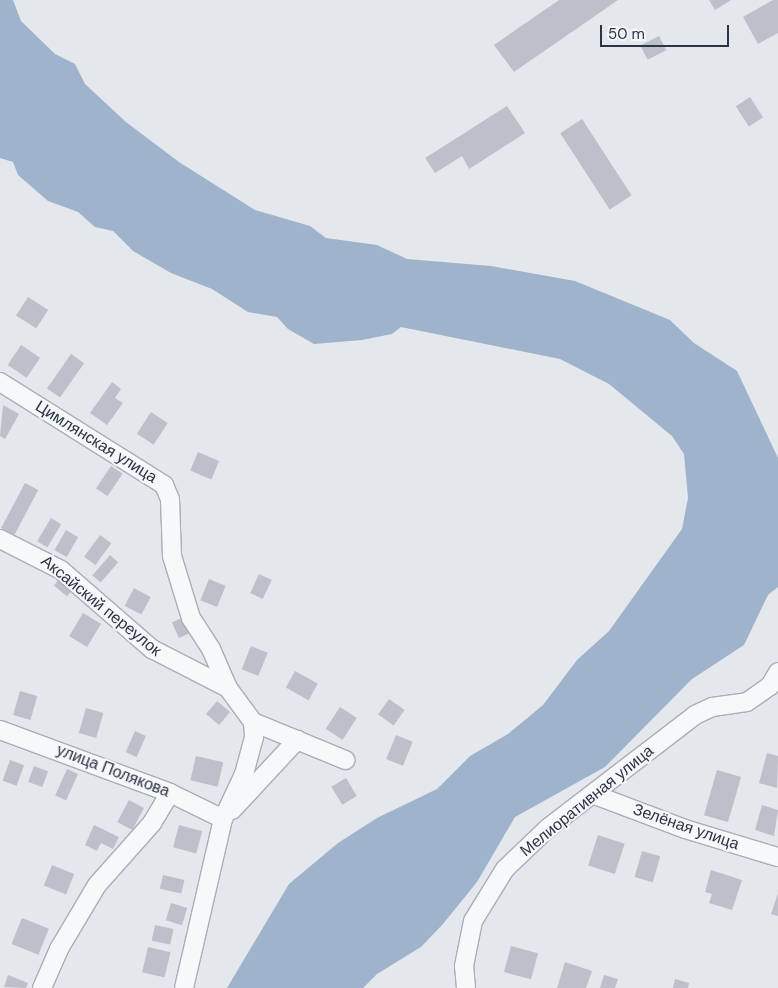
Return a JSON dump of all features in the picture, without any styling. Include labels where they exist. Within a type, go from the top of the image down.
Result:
[{"type":"street","name":"Цимлянская улица","points":[[0,382],[164,485],[170,500],[172,556],[190,618],[211,649],[228,688],[253,722]]},
{"type":"street","name":"Аксайский переулок","points":[[0,539],[61,570],[152,649],[228,688]]},
{"type":"street","name":"Мелиоративная улица","points":[[466,988],[464,966],[473,922],[504,868],[548,828],[595,795],[695,715],[712,706],[747,702],[770,686],[778,672]]},
{"type":"street","points":[[184,988],[223,819],[244,774],[254,737],[253,722],[346,760]]},
{"type":"street","name":"улица Полякова","points":[[0,730],[170,793],[223,819]]},
{"type":"street","points":[[223,819],[296,740]]},
{"type":"street","points":[[42,988],[59,949],[97,885],[152,823],[170,793]]},
{"type":"street","name":"Зелёная улица","points":[[595,795],[685,829],[778,857]]},
{"type":"water","points":[[0,0],[13,0],[21,21],[55,54],[75,64],[85,84],[126,122],[179,162],[255,210],[310,226],[326,238],[377,245],[407,259],[491,266],[575,281],[670,320],[694,343],[737,371],[778,458],[778,587],[768,595],[744,645],[692,679],[605,767],[515,817],[477,882],[443,924],[421,947],[377,974],[363,988],[227,988],[289,884],[338,843],[377,818],[437,789],[470,756],[508,734],[543,705],[577,660],[609,631],[682,529],[688,498],[684,454],[672,436],[609,384],[560,359],[401,327],[392,334],[362,340],[314,344],[288,329],[277,317],[248,312],[212,289],[171,273],[133,251],[113,231],[95,227],[78,212],[48,201],[18,175],[13,162],[0,158]]},
{"type":"building","points":[[559,0],[618,0],[514,72],[494,45]]},
{"type":"building","points":[[709,0],[731,0],[715,10]]},
{"type":"building","points":[[773,0],[778,0],[778,33],[758,44],[743,17]]},
{"type":"building","points":[[659,36],[666,50],[648,60],[640,46]]},
{"type":"building","points":[[750,97],[763,117],[749,126],[736,106]]},
{"type":"building","points":[[507,106],[525,133],[469,169],[462,156],[435,173],[425,158]]},
{"type":"building","points":[[582,119],[632,195],[610,209],[560,133]]},
{"type":"building","points":[[28,297],[48,310],[36,329],[16,315]]},
{"type":"building","points":[[21,345],[40,358],[27,378],[8,365]]},
{"type":"building","points":[[71,354],[84,363],[60,398],[47,388]]},
{"type":"building","points":[[112,382],[121,389],[115,398],[123,403],[107,425],[90,413]]},
{"type":"building","points":[[3,405],[19,414],[5,439],[0,436]]},
{"type":"building","points":[[151,412],[168,423],[154,445],[137,434]]},
{"type":"building","points":[[198,452],[219,461],[211,479],[190,470]]},
{"type":"building","points":[[111,466],[123,474],[108,496],[96,488]]},
{"type":"building","points":[[25,483],[38,490],[14,535],[1,528]]},
{"type":"building","points":[[51,518],[61,524],[47,547],[37,541]]},
{"type":"building","points":[[66,530],[78,537],[67,557],[54,550]]},
{"type":"building","points":[[100,535],[111,543],[95,565],[84,557]]},
{"type":"building","points":[[110,555],[118,562],[101,583],[92,575]]},
{"type":"building","points":[[259,574],[272,580],[263,599],[250,593]]},
{"type":"building","points":[[61,577],[74,588],[67,596],[54,585]]},
{"type":"building","points":[[209,579],[226,586],[217,607],[200,600]]},
{"type":"building","points":[[134,588],[151,597],[141,615],[125,606]]},
{"type":"building","points":[[83,613],[101,624],[87,647],[69,636]]},
{"type":"building","points":[[182,618],[189,634],[179,638],[172,622]]},
{"type":"building","points":[[251,646],[268,653],[258,676],[242,669]]},
{"type":"building","points":[[295,671],[318,684],[309,700],[286,688]]},
{"type":"building","points":[[20,691],[37,696],[30,720],[13,715]]},
{"type":"building","points":[[389,699],[405,710],[394,725],[378,715]]},
{"type":"building","points":[[217,701],[230,712],[219,725],[206,714]]},
{"type":"building","points":[[340,707],[357,718],[343,740],[326,729]]},
{"type":"building","points":[[86,708],[103,713],[96,738],[79,733]]},
{"type":"building","points":[[135,731],[146,736],[137,757],[126,752]]},
{"type":"building","points":[[396,735],[413,742],[403,766],[386,759]]},
{"type":"building","points":[[767,753],[778,756],[777,788],[759,783]]},
{"type":"building","points":[[196,756],[223,762],[218,787],[190,780]]},
{"type":"building","points":[[10,760],[24,765],[17,786],[2,781]]},
{"type":"building","points":[[34,766],[48,771],[42,787],[28,782]]},
{"type":"building","points":[[67,769],[78,774],[66,800],[55,795]]},
{"type":"building","points":[[717,770],[741,777],[728,822],[704,815]]},
{"type":"building","points":[[346,778],[357,796],[342,805],[331,787]]},
{"type":"building","points":[[129,800],[144,808],[132,830],[117,822]]},
{"type":"building","points":[[762,805],[778,810],[774,836],[755,830]]},
{"type":"building","points":[[94,825],[119,837],[113,849],[101,843],[97,851],[85,845]]},
{"type":"building","points":[[179,825],[202,831],[196,853],[173,847]]},
{"type":"building","points":[[598,835],[625,844],[615,874],[588,865]]},
{"type":"building","points":[[642,851],[660,856],[653,882],[635,877]]},
{"type":"building","points":[[52,865],[74,874],[66,894],[44,885]]},
{"type":"building","points":[[711,870],[742,880],[732,910],[709,903],[712,894],[705,892]]},
{"type":"building","points":[[163,875],[184,880],[181,894],[160,889]]},
{"type":"building","points":[[778,893],[778,916],[771,914]]},
{"type":"building","points":[[171,903],[187,908],[182,925],[166,920]]},
{"type":"building","points":[[22,918],[49,929],[38,955],[12,944]]},
{"type":"building","points":[[155,925],[174,929],[170,945],[152,941]]},
{"type":"building","points":[[511,946],[538,953],[531,979],[504,972]]},
{"type":"building","points":[[148,947],[170,952],[165,978],[142,972]]},
{"type":"building","points":[[565,962],[592,971],[586,988],[557,988]]},
{"type":"building","points":[[8,975],[28,983],[26,988],[4,987]]},
{"type":"building","points":[[604,975],[618,979],[615,988],[600,988]]},
{"type":"building","points":[[675,979],[689,983],[688,988],[673,988]]}]
